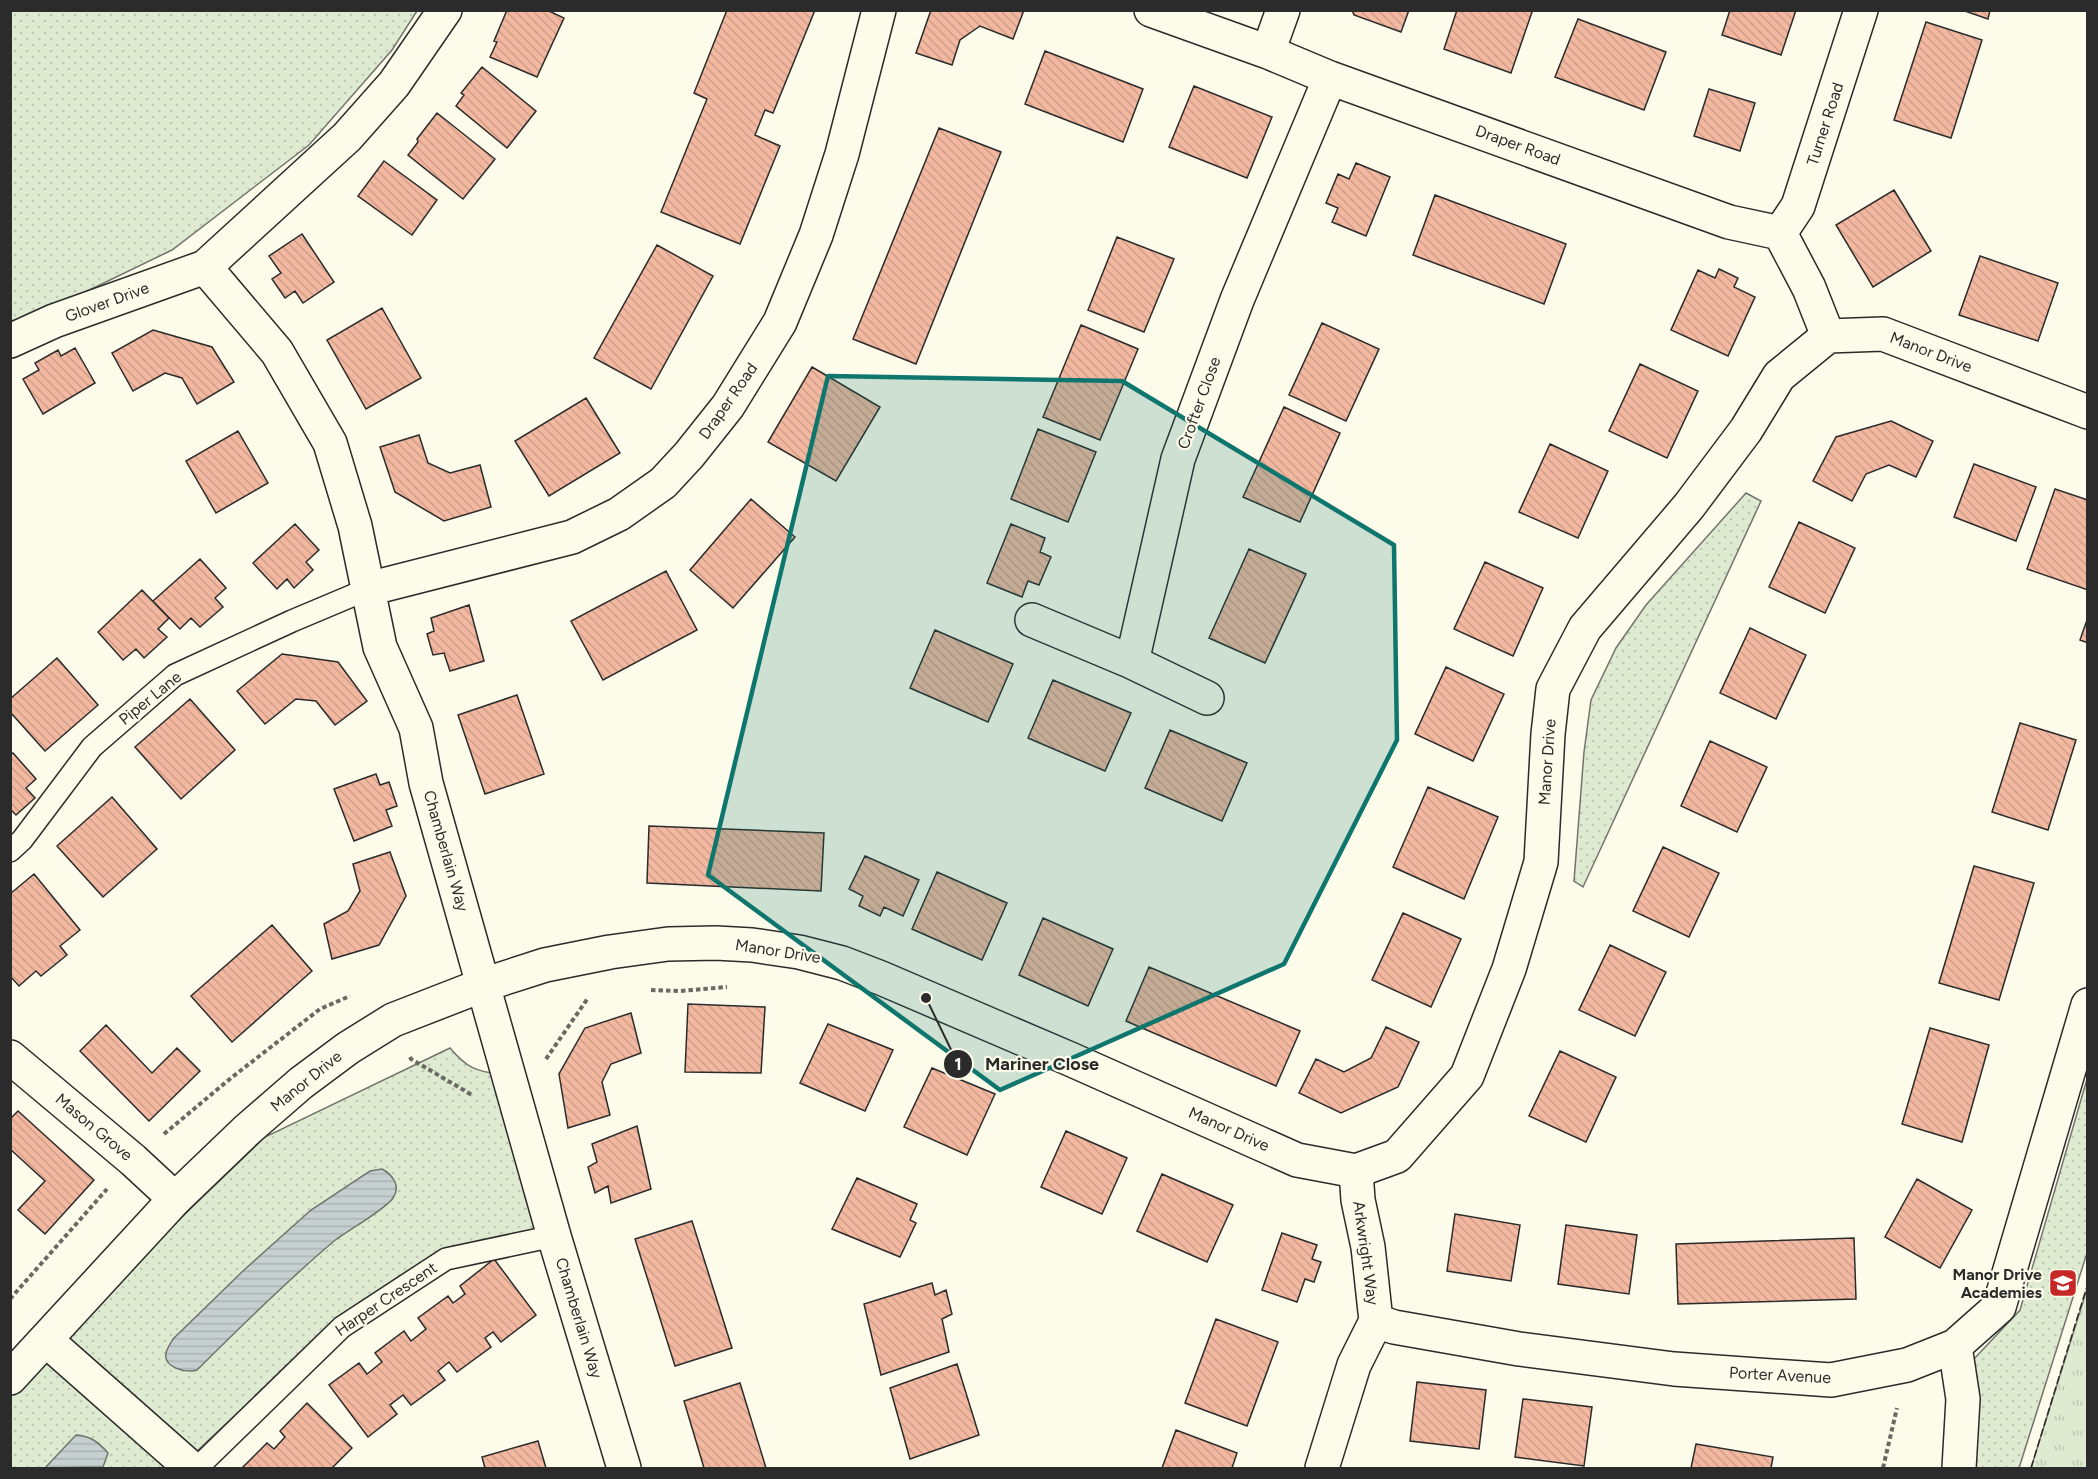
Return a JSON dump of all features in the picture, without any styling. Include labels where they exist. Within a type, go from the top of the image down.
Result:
[{"type":"street","points":[[205,267],[347,137],[394,84],[445,10]]},
{"type":"street","name":"Draper Road","points":[[368,590],[572,537],[628,508],[663,483],[689,455],[728,406],[780,322],[816,235],[839,165],[879,10]]},
{"type":"street","name":"Draper Road","points":[[1151,10],[1268,52],[1330,78],[1729,222],[1779,233]]},
{"type":"street","points":[[1268,52],[1283,10]]},
{"type":"street","name":"Turner Road","points":[[1779,233],[1798,206],[1862,10]]},
{"type":"street","name":"Crofter Close","points":[[1132,662],[1178,459],[1237,300],[1330,78]]},
{"type":"street","points":[[1779,233],[1809,288],[1828,336]]},
{"type":"street","name":"Glover Drive","points":[[10,341],[54,321],[205,267]]},
{"type":"street","name":"Chamberlain Way","points":[[205,267],[277,352],[330,443],[355,526],[380,647],[416,728],[426,783],[554,1236],[624,1468]]},
{"type":"street","name":"Manor Drive","points":[[10,1378],[175,1199],[248,1129],[301,1083],[348,1048],[393,1020],[483,985],[545,965],[668,944],[752,945],[799,952],[842,963],[892,982],[1297,1160],[1356,1171],[1397,1156],[1467,1076],[1509,969],[1541,862],[1548,734],[1553,689],[1585,628],[1689,506],[1746,430],[1779,376],[1828,336],[1883,334],[2088,412]]},
{"type":"street","points":[[1032,620],[1132,662],[1207,698]]},
{"type":"street","name":"Porter Avenue","points":[[1376,1321],[1394,1327],[1519,1348],[1674,1369],[1831,1380],[1907,1365],[1954,1346],[2000,1307],[2088,1005]]},
{"type":"street","name":"Mason Grove","points":[[10,1057],[133,1160],[175,1199]]},
{"type":"street","name":"Arkwright Way","points":[[1322,1468],[1354,1365],[1376,1321],[1368,1247],[1358,1200],[1356,1171]]},
{"type":"street","points":[[46,1340],[190,1468]]},
{"type":"street","points":[[1954,1346],[1963,1399],[1959,1468]]},
{"type":"lane","name":"Piper Lane","points":[[10,851],[22,840],[92,747],[175,675],[292,621],[368,590]]},
{"type":"lane","name":"Harper Crescent","points":[[197,1468],[342,1327],[446,1259],[554,1236]]},
{"type":"path","points":[[646,990],[680,991],[735,987]]},
{"type":"path","points":[[393,1020],[411,1059],[482,1102],[543,1085],[539,1069],[588,998],[597,996]]},
{"type":"path","points":[[1883,1468],[1907,1365]]},
{"type":"highlighted area","points":[[828,376],[1122,381],[1394,545],[1397,740],[1284,964],[1000,1090],[708,875]]},
{"type":"green space","points":[[11,11],[417,11],[392,50],[309,145],[172,250],[77,296],[11,324]]},
{"type":"green space","points":[[1746,493],[1761,501],[1583,887],[1574,881],[1584,752],[1591,700],[1616,648],[1646,605]]},
{"type":"green space","points":[[450,1048],[461,1060],[472,1067],[485,1072],[501,1074],[542,1230],[443,1252],[333,1323],[179,1468],[11,1468],[10,1397],[56,1338],[265,1137]]},
{"type":"green space","points":[[2087,1079],[2087,1253],[2019,1468],[1967,1468],[1973,1360],[2020,1310]]},
{"type":"green space","points":[[2087,1289],[2087,1468],[2031,1468]]},
{"type":"shaded area","points":[[382,1169],[389,1174],[396,1185],[395,1194],[389,1203],[334,1241],[264,1304],[197,1370],[182,1370],[168,1362],[166,1353],[173,1339],[244,1270],[311,1210],[370,1171]]},
{"type":"shaded area","points":[[76,1435],[94,1440],[108,1453],[103,1467],[45,1468]]},
{"type":"building","points":[[507,10],[547,10],[564,18],[537,77],[490,57]]},
{"type":"building","points":[[727,10],[815,10],[773,113],[765,110],[755,135],[780,146],[740,244],[661,212],[707,99],[694,93]]},
{"type":"building","points":[[931,10],[1024,10],[1013,39],[980,26],[960,40],[952,65],[916,53]]},
{"type":"building","points":[[1352,10],[1409,10],[1401,32],[1354,15]]},
{"type":"building","points":[[1457,10],[1527,10],[1532,12],[1511,73],[1444,49]]},
{"type":"building","points":[[1730,10],[1796,10],[1781,55],[1722,35]]},
{"type":"building","points":[[1962,10],[1990,10],[1988,19]]},
{"type":"building","points":[[1578,19],[1666,52],[1644,110],[1555,77]]},
{"type":"building","points":[[1926,22],[1982,40],[1951,138],[1894,120]]},
{"type":"building","points":[[1045,51],[1143,89],[1123,142],[1025,104]]},
{"type":"building","points":[[482,67],[536,111],[507,148],[456,106],[464,95],[461,93]]},
{"type":"building","points":[[1194,86],[1272,117],[1247,178],[1169,147]]},
{"type":"building","points":[[1709,89],[1755,103],[1740,151],[1694,136]]},
{"type":"building","points":[[437,113],[495,159],[463,199],[408,155]]},
{"type":"building","points":[[939,128],[1001,152],[916,364],[853,339]]},
{"type":"building","points":[[384,161],[437,200],[412,235],[358,196]]},
{"type":"building","points":[[1356,163],[1390,177],[1366,236],[1332,222],[1338,208],[1326,203],[1338,174],[1349,179]]},
{"type":"building","points":[[1894,190],[1931,251],[1873,287],[1836,225]]},
{"type":"building","points":[[1435,195],[1566,244],[1544,304],[1413,255]]},
{"type":"building","points":[[302,234],[334,282],[303,303],[295,291],[285,298],[272,279],[281,273],[269,256]]},
{"type":"building","points":[[1117,237],[1174,259],[1144,332],[1088,310]]},
{"type":"building","points":[[657,245],[713,276],[651,389],[594,358]]},
{"type":"building","points":[[1980,256],[2058,283],[2038,341],[1959,315]]},
{"type":"building","points":[[1719,269],[1738,278],[1734,287],[1755,297],[1728,356],[1671,330],[1698,270],[1715,278]]},
{"type":"building","points":[[382,308],[421,378],[366,409],[327,340]]},
{"type":"building","points":[[1322,323],[1379,349],[1346,421],[1289,395]]},
{"type":"building","points":[[1081,325],[1138,349],[1100,440],[1043,417]]},
{"type":"building","points":[[153,330],[212,347],[234,382],[197,404],[182,378],[165,373],[133,391],[112,353]]},
{"type":"building","points":[[75,348],[95,383],[43,414],[23,379],[39,370],[35,363],[58,350],[61,356]]},
{"type":"building","points":[[1640,364],[1698,391],[1667,458],[1609,431]]},
{"type":"building","points":[[812,367],[880,407],[836,481],[768,442]]},
{"type":"building","points":[[586,398],[620,453],[549,496],[515,441]]},
{"type":"building","points":[[1284,407],[1340,433],[1300,522],[1243,497]]},
{"type":"building","points":[[1891,421],[1933,441],[1916,477],[1889,465],[1866,474],[1852,501],[1813,481],[1836,437]]},
{"type":"building","points":[[1038,429],[1096,452],[1068,522],[1011,499]]},
{"type":"building","points":[[238,431],[268,483],[216,513],[186,461]]},
{"type":"building","points":[[419,435],[428,463],[450,473],[480,465],[491,507],[444,521],[395,492],[380,447]]},
{"type":"building","points":[[1550,444],[1608,471],[1578,538],[1519,512]]},
{"type":"building","points":[[1974,464],[2036,487],[2016,541],[1954,517]]},
{"type":"building","points":[[2055,489],[2088,500],[2088,590],[2027,569]]},
{"type":"building","points":[[751,499],[795,537],[733,608],[690,570]]},
{"type":"building","points":[[1799,522],[1855,548],[1825,613],[1769,587]]},
{"type":"building","points":[[295,524],[319,550],[306,562],[313,570],[294,588],[287,579],[277,589],[253,563]]},
{"type":"building","points":[[1011,524],[1045,538],[1040,552],[1051,557],[1039,585],[1028,581],[1022,597],[987,583]]},
{"type":"building","points":[[1249,549],[1306,574],[1265,663],[1209,638]]},
{"type":"building","points":[[200,559],[226,588],[215,598],[223,607],[200,627],[191,618],[180,629],[153,601]]},
{"type":"building","points":[[1485,562],[1543,588],[1513,656],[1454,629]]},
{"type":"building","points":[[666,571],[697,630],[603,680],[571,621]]},
{"type":"building","points":[[142,590],[169,618],[158,629],[167,637],[144,658],[136,649],[123,660],[98,632]]},
{"type":"building","points":[[469,605],[484,661],[450,671],[444,653],[433,655],[427,634],[434,631],[431,618]]},
{"type":"building","points":[[2088,617],[2088,643],[2080,640]]},
{"type":"building","points":[[1750,628],[1806,655],[1776,719],[1720,693]]},
{"type":"building","points":[[935,630],[1013,664],[988,722],[910,688]]},
{"type":"building","points":[[282,654],[338,662],[367,701],[335,725],[316,701],[296,699],[265,724],[237,691]]},
{"type":"building","points":[[57,658],[98,705],[45,751],[10,712],[10,699]]},
{"type":"building","points":[[1446,667],[1504,694],[1473,761],[1415,734]]},
{"type":"building","points":[[1053,680],[1131,713],[1105,771],[1028,738]]},
{"type":"building","points":[[517,695],[544,774],[485,794],[458,715]]},
{"type":"building","points":[[190,699],[235,750],[181,799],[135,747]]},
{"type":"building","points":[[2020,723],[2076,740],[2048,830],[1992,812]]},
{"type":"building","points":[[1170,730],[1247,763],[1222,821],[1145,788]]},
{"type":"building","points":[[1710,741],[1767,767],[1737,832],[1681,806]]},
{"type":"building","points":[[13,753],[36,779],[26,788],[35,798],[16,815],[10,809],[10,755]]},
{"type":"building","points":[[376,774],[380,785],[389,782],[397,806],[386,810],[392,826],[354,841],[334,789]]},
{"type":"building","points":[[1428,787],[1498,817],[1464,899],[1393,867]]},
{"type":"building","points":[[112,797],[157,849],[103,897],[57,846]]},
{"type":"building","points":[[649,826],[824,833],[821,891],[647,883]]},
{"type":"building","points":[[1663,847],[1719,873],[1689,937],[1633,911]]},
{"type":"building","points":[[390,852],[406,896],[379,945],[332,959],[324,924],[348,911],[360,891],[353,864]]},
{"type":"building","points":[[865,856],[919,880],[903,916],[884,907],[880,916],[859,906],[863,896],[849,889]]},
{"type":"building","points":[[1974,866],[2034,883],[1999,1000],[1939,983]]},
{"type":"building","points":[[937,872],[1007,903],[982,960],[912,929]]},
{"type":"building","points":[[34,874],[80,930],[60,946],[67,955],[41,976],[36,971],[19,986],[10,976],[10,894]]},
{"type":"building","points":[[1403,913],[1461,939],[1431,1007],[1372,980]]},
{"type":"building","points":[[1043,918],[1113,949],[1088,1006],[1019,975]]},
{"type":"building","points":[[272,925],[312,971],[232,1042],[191,996]]},
{"type":"building","points":[[1610,945],[1666,972],[1635,1036],[1579,1010]]},
{"type":"building","points":[[1149,967],[1300,1031],[1276,1086],[1126,1021]]},
{"type":"building","points":[[688,1004],[765,1007],[761,1073],[685,1072]]},
{"type":"building","points":[[631,1013],[641,1053],[611,1064],[602,1082],[610,1115],[568,1128],[559,1074],[585,1028]]},
{"type":"building","points":[[828,1024],[893,1050],[865,1111],[800,1083]]},
{"type":"building","points":[[106,1025],[152,1073],[177,1048],[200,1071],[149,1121],[80,1051]]},
{"type":"building","points":[[1386,1027],[1419,1042],[1398,1087],[1341,1113],[1299,1093],[1316,1059],[1344,1072],[1371,1058]]},
{"type":"building","points":[[1930,1028],[1989,1045],[1962,1142],[1902,1124]]},
{"type":"building","points":[[1560,1051],[1616,1077],[1586,1142],[1529,1116]]},
{"type":"building","points":[[932,1068],[995,1094],[967,1155],[904,1127]]},
{"type":"building","points":[[18,1111],[94,1180],[45,1234],[18,1210],[45,1181],[10,1149],[10,1119]]},
{"type":"building","points":[[637,1126],[651,1189],[611,1203],[608,1186],[595,1193],[588,1167],[597,1162],[592,1144]]},
{"type":"building","points":[[1066,1131],[1127,1158],[1102,1214],[1041,1187]]},
{"type":"building","points":[[1162,1174],[1233,1205],[1207,1262],[1137,1231]]},
{"type":"building","points":[[857,1178],[917,1204],[910,1220],[916,1223],[900,1257],[832,1229]]},
{"type":"building","points":[[1917,1179],[1972,1210],[1940,1268],[1885,1237]]},
{"type":"building","points":[[1455,1214],[1520,1225],[1511,1281],[1447,1271]]},
{"type":"building","points":[[692,1221],[732,1348],[675,1366],[635,1239]]},
{"type":"building","points":[[1566,1225],[1637,1235],[1629,1294],[1558,1284]]},
{"type":"building","points":[[1282,1233],[1317,1245],[1312,1259],[1321,1262],[1314,1282],[1305,1279],[1297,1302],[1262,1290]]},
{"type":"building","points":[[1854,1238],[1856,1299],[1678,1304],[1676,1244]]},
{"type":"building","points":[[494,1259],[536,1315],[501,1342],[493,1332],[485,1338],[491,1347],[457,1372],[449,1362],[438,1371],[445,1380],[411,1405],[403,1395],[390,1405],[397,1414],[368,1437],[329,1385],[359,1363],[367,1374],[382,1362],[375,1353],[404,1331],[411,1341],[426,1329],[418,1318],[448,1296],[453,1303],[465,1294],[460,1286]]},
{"type":"building","points":[[932,1283],[935,1295],[946,1290],[952,1314],[942,1319],[949,1352],[881,1375],[864,1304]]},
{"type":"building","points":[[1216,1319],[1278,1342],[1247,1426],[1185,1403]]},
{"type":"building","points":[[957,1364],[979,1435],[910,1459],[890,1388]]},
{"type":"building","points":[[1417,1382],[1486,1390],[1479,1449],[1410,1441]]},
{"type":"building","points":[[740,1383],[766,1468],[704,1468],[684,1401]]},
{"type":"building","points":[[1523,1399],[1592,1407],[1584,1466],[1515,1457]]},
{"type":"building","points":[[307,1403],[352,1448],[332,1468],[242,1468],[267,1443],[274,1449],[285,1437],[280,1431]]},
{"type":"building","points":[[1176,1430],[1237,1453],[1232,1468],[1162,1468]]},
{"type":"building","points":[[538,1441],[546,1468],[485,1468],[482,1457]]},
{"type":"building","points":[[1696,1444],[1773,1457],[1771,1468],[1691,1468]]},
{"type":"fence","points":[[2031,1468],[2088,1283]]},
{"type":"place","name":"Mariner Close","points":[[926,998]]},
{"type":"place","name":"Manor Drive Academies","points":[[2063,1283]]}]
